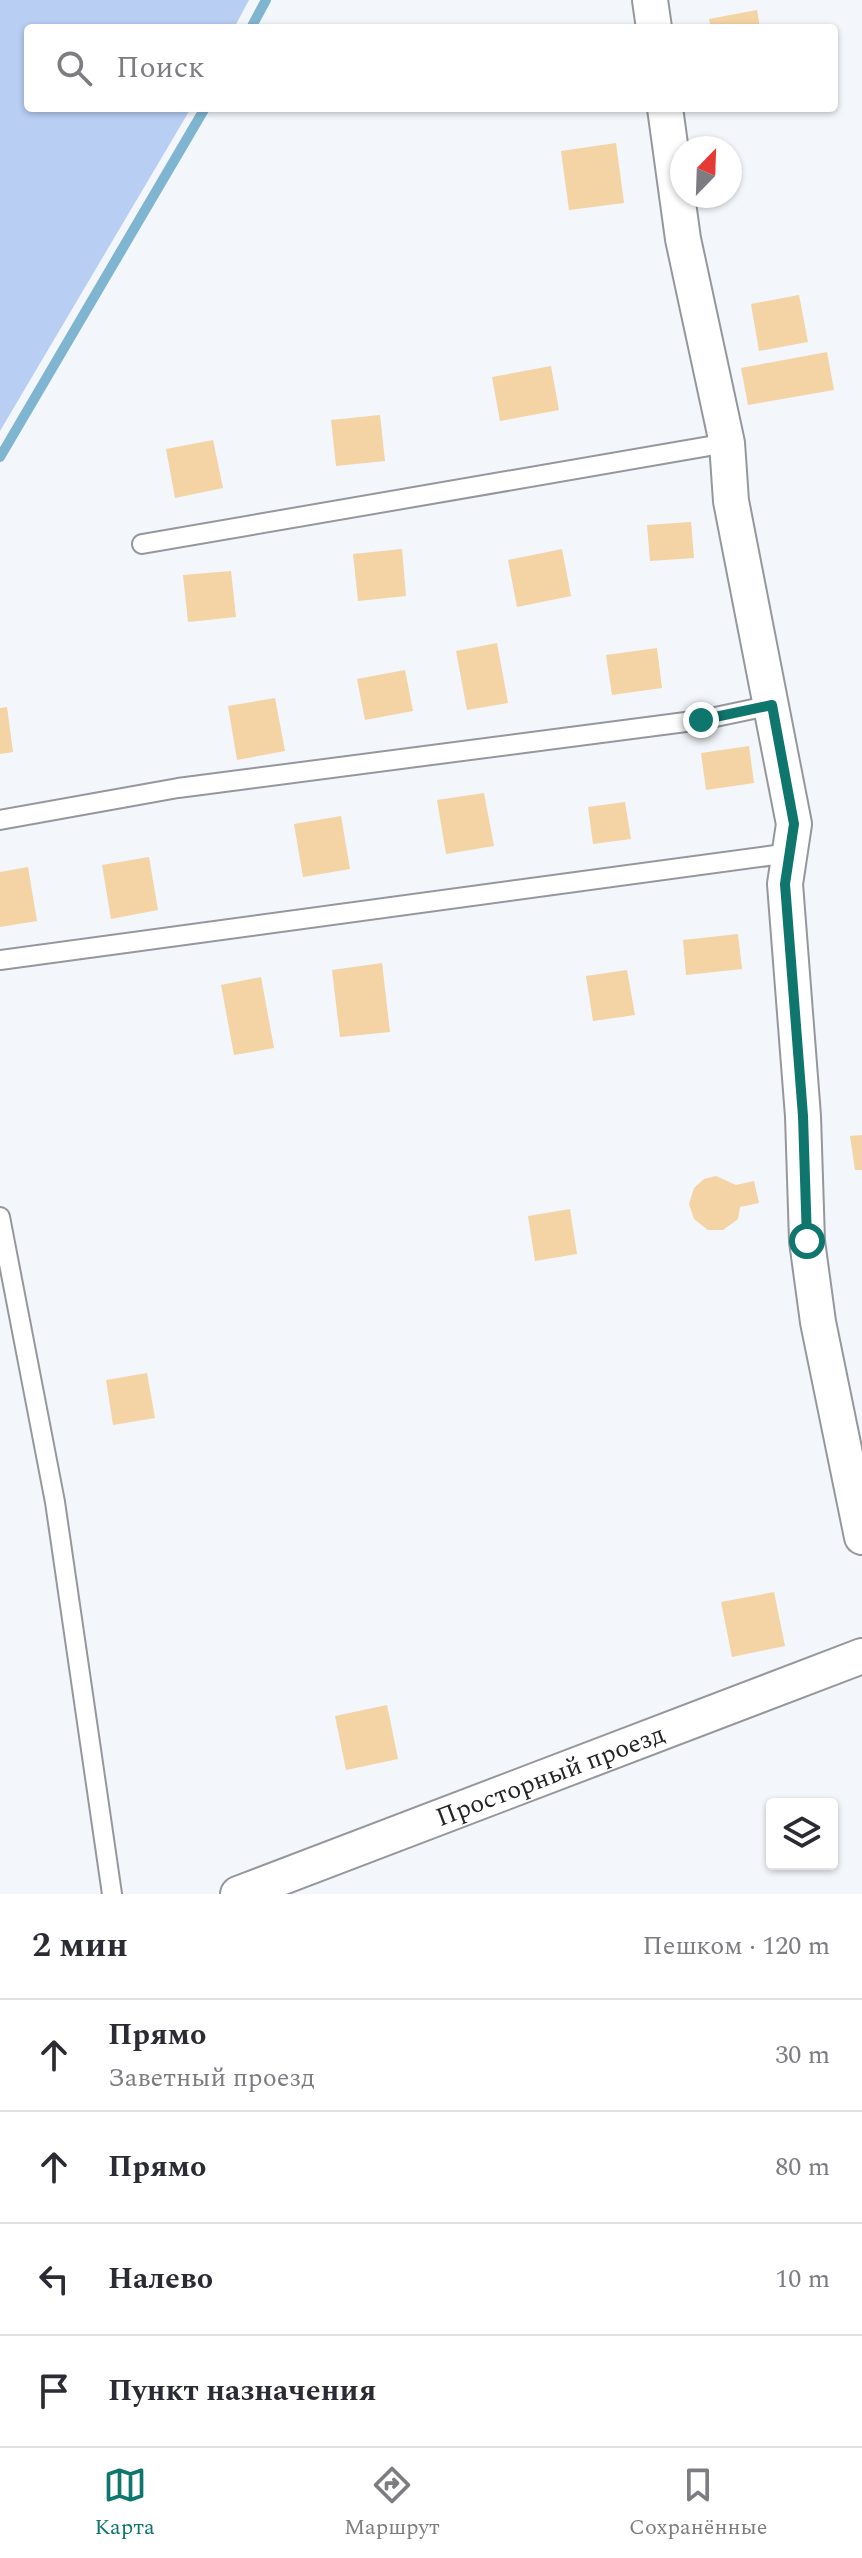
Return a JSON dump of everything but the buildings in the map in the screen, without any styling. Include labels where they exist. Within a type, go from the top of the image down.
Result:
[{"type":"street","points":[[650,0],[653,24]]},
{"type":"street","points":[[666,112],[683,239],[727,443],[731,501],[794,824],[785,884],[803,1116],[807,1241],[818,1322],[862,1537]]},
{"type":"street","name":"Просторный проезд","points":[[238,1894],[862,1656]]},
{"type":"lane","points":[[142,544],[727,443]]},
{"type":"lane","points":[[0,820],[178,788],[701,720],[772,705]]},
{"type":"lane","points":[[0,960],[790,853]]},
{"type":"lane","points":[[0,1217],[55,1502],[112,1894]]},
{"type":"shaded area","points":[[0,0],[249,0],[236,24],[24,24],[24,112],[189,112],[0,431]]},
{"type":"waterway","points":[[253,24],[266,0]]},
{"type":"waterway","points":[[0,457],[203,112]]},
{"type":"route","points":[[701,720],[772,705],[794,824],[785,884],[803,1116],[807,1241]]}]
